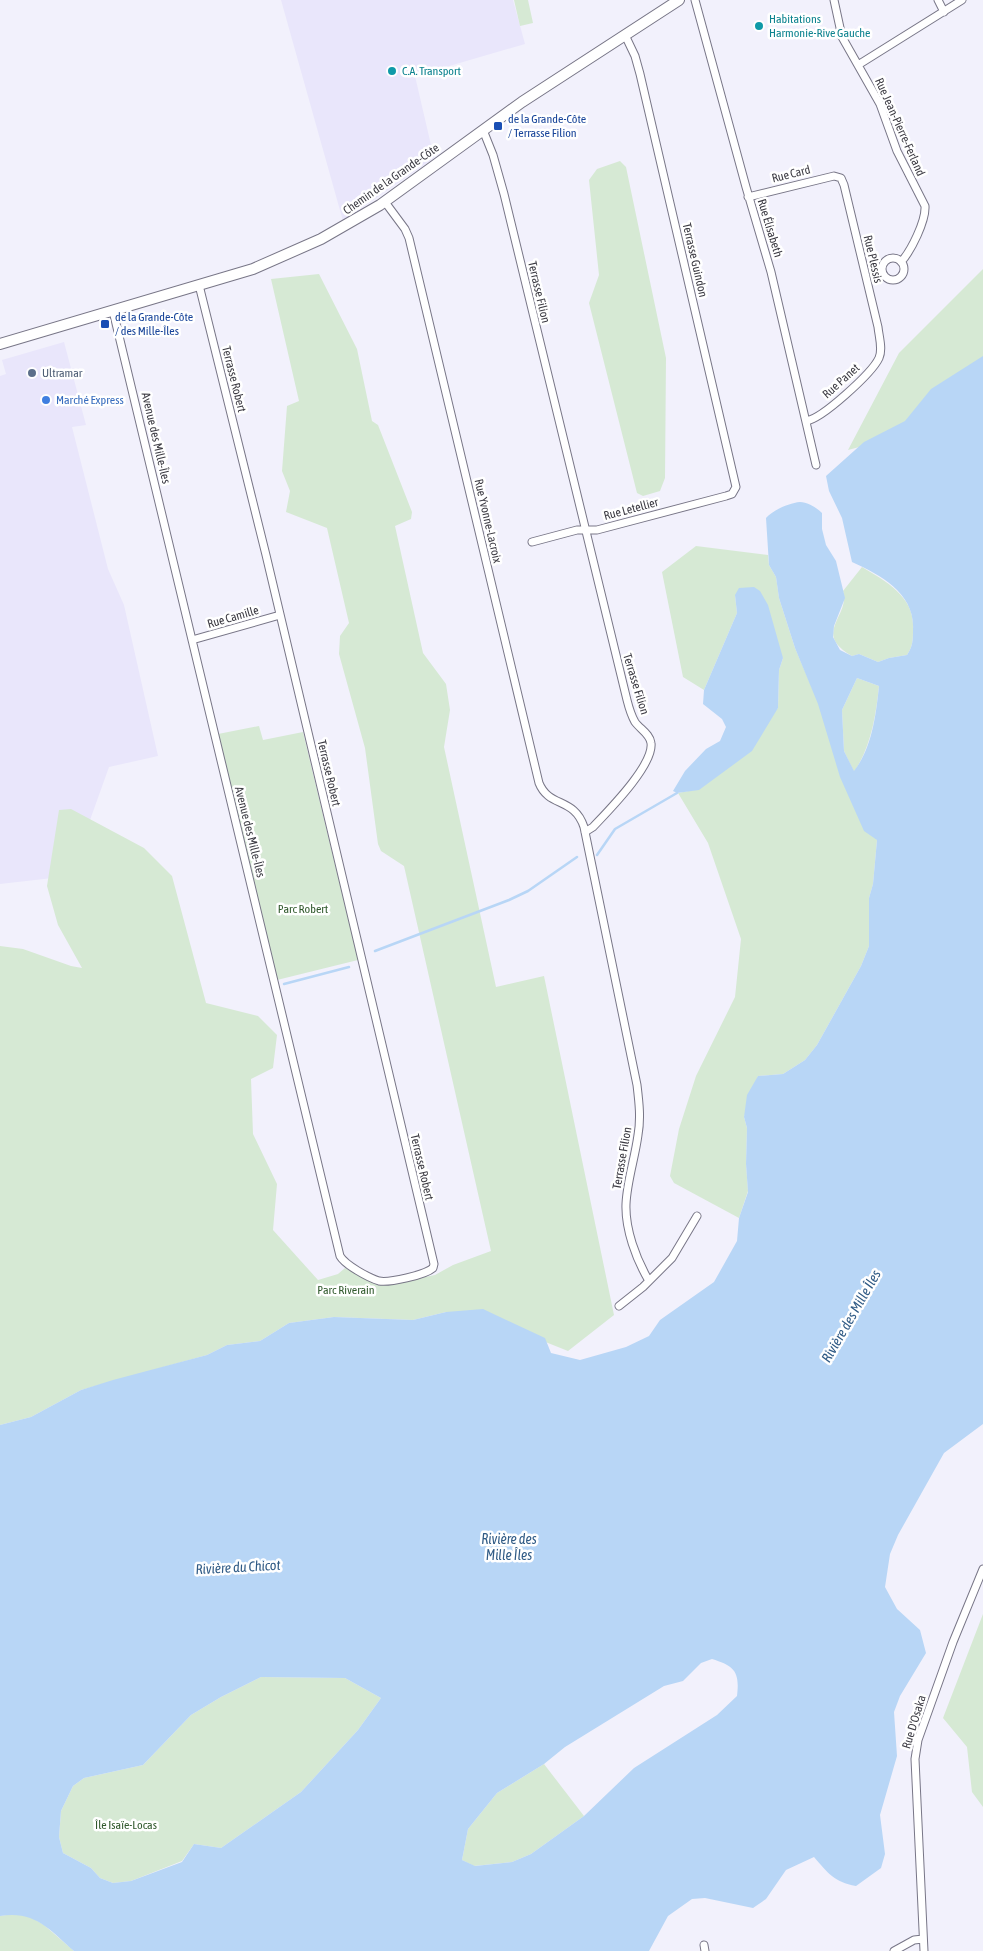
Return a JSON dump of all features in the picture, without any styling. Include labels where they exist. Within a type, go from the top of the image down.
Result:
[{"type":"main road","name":"Chemin de la Grande-Côte","points":[[0,344],[113,312],[248,270],[288,255],[338,230],[385,202],[483,130],[679,0]]},
{"type":"street","name":"Rue Élisabeth","points":[[695,0],[748,197],[772,278],[816,465]]},
{"type":"street","name":"Rue Jean-Pierre-Ferland","points":[[834,0],[842,37],[882,108],[897,150],[925,206],[925,215],[910,250],[902,262]]},
{"type":"street","points":[[938,0],[944,12]]},
{"type":"street","points":[[858,65],[962,0]]},
{"type":"street","name":"Terrasse Guindon","points":[[625,35],[637,61],[736,480],[734,491]]},
{"type":"street","name":"Terrasse Filion","points":[[483,130],[493,155],[504,194],[584,530],[631,714],[649,738],[651,744],[648,759],[631,784],[593,828],[585,832],[640,1113],[639,1128],[626,1196],[626,1212],[635,1249],[649,1281]]},
{"type":"street","name":"Rue Card","points":[[748,197],[828,177],[839,177]]},
{"type":"street","name":"Rue Plessis","points":[[839,177],[844,185],[878,327],[880,348]]},
{"type":"street","name":"Rue Yvonne-Lacroix","points":[[385,202],[405,229],[409,238],[537,779],[540,787],[546,794],[574,809],[582,822],[585,832]]},
{"type":"street","name":"Terrasse Robert","points":[[199,285],[280,616],[434,1267]]},
{"type":"street","name":"Avenue des Mille-Îles","points":[[113,312],[340,1256],[351,1267],[380,1281],[415,1275],[431,1270],[434,1267]]},
{"type":"street","name":"Rue Panet","points":[[806,421],[820,416],[863,377],[878,360],[880,348]]},
{"type":"street","name":"Rue Letellier","points":[[532,542],[570,532],[606,528],[729,495],[734,491]]},
{"type":"street","name":"Rue Camille","points":[[192,640],[280,616]]},
{"type":"street","points":[[619,1306],[649,1281],[677,1252],[697,1216]]},
{"type":"street","name":"Rue D'Osaka","points":[[924,1951],[915,1759],[918,1740],[953,1642],[983,1569]]},
{"type":"street","points":[[894,1951],[914,1940],[923,1939]]},
{"type":"shaded area","points":[[281,0],[513,0],[525,44],[415,76],[434,158],[343,221]]},
{"type":"shaded area","points":[[64,342],[86,425],[72,427],[108,569],[124,605],[158,756],[109,767],[70,876],[0,884],[0,376],[6,374],[2,360]]},
{"type":"green space","points":[[514,0],[528,0],[533,23],[520,26]]},
{"type":"green space","points":[[620,161],[626,167],[666,358],[665,478],[660,491],[643,496],[637,493],[589,303],[599,275],[589,180],[597,169]]},
{"type":"green space","points":[[983,269],[983,386],[904,435],[848,450],[899,353]]},
{"type":"green space","name":"Parc Riverain","points":[[319,274],[357,349],[372,421],[378,425],[412,512],[411,519],[395,526],[423,653],[446,684],[450,710],[444,747],[496,987],[544,976],[614,1315],[568,1351],[508,1327],[446,1312],[413,1320],[334,1317],[289,1323],[260,1341],[227,1345],[207,1355],[81,1390],[31,1417],[0,1425],[0,946],[23,949],[82,968],[58,925],[47,886],[59,810],[71,809],[144,848],[172,876],[206,1003],[258,1016],[277,1035],[273,1068],[251,1079],[253,1134],[277,1184],[273,1230],[318,1280],[338,1274],[345,1268],[375,1283],[389,1284],[435,1275],[453,1265],[491,1251],[404,866],[381,851],[378,844],[365,748],[339,654],[340,636],[349,623],[327,528],[286,512],[290,491],[282,471],[287,406],[299,401],[271,279]]},
{"type":"green space","points":[[696,546],[768,555],[769,565],[776,577],[779,598],[795,648],[877,840],[873,884],[869,898],[869,946],[861,966],[817,1045],[805,1060],[783,1074],[758,1076],[744,1117],[747,1128],[746,1164],[748,1191],[739,1218],[674,1183],[670,1176],[679,1129],[696,1076],[735,997],[741,939],[708,843],[678,793],[699,789],[778,708],[779,670],[783,658],[735,595],[737,613],[704,690],[683,677],[662,572]]},
{"type":"green space","points":[[862,567],[890,585],[904,599],[909,608],[912,618],[913,636],[912,646],[907,655],[878,662],[859,654],[852,656],[840,648],[834,640],[835,624],[844,600],[843,591]]},
{"type":"green space","points":[[857,678],[879,686],[869,741],[854,772],[844,751],[842,710]]},
{"type":"green space","name":"Parc Robert","points":[[259,726],[263,740],[303,732],[358,960],[277,980],[218,734]]},
{"type":"green space","points":[[983,1614],[983,1807],[972,1792],[967,1747],[943,1718]]},
{"type":"green space","name":"Île Isaïe-Locas","points":[[261,1677],[345,1678],[381,1698],[358,1730],[301,1792],[221,1848],[194,1844],[182,1861],[131,1881],[113,1883],[100,1878],[91,1868],[63,1853],[59,1837],[61,1811],[73,1786],[84,1778],[143,1765],[191,1715],[221,1697]]},
{"type":"green space","points":[[544,1764],[584,1816],[531,1854],[512,1862],[474,1866],[462,1860],[468,1829],[497,1793]]},
{"type":"green space","points":[[13,1914],[29,1916],[44,1925],[74,1951],[0,1951],[0,1916]]},
{"type":"water","name":"Rivière des Mille Îles","points":[[983,356],[983,1424],[944,1453],[898,1535],[890,1554],[885,1587],[897,1609],[920,1630],[926,1653],[900,1696],[894,1712],[897,1756],[880,1815],[885,1854],[881,1868],[856,1886],[837,1879],[814,1857],[786,1870],[766,1899],[753,1908],[705,1898],[692,1899],[668,1916],[649,1951],[74,1951],[41,1923],[23,1916],[0,1916],[0,1425],[31,1417],[81,1390],[207,1355],[227,1345],[260,1341],[289,1323],[334,1317],[413,1320],[446,1312],[483,1309],[545,1338],[551,1353],[580,1360],[626,1347],[649,1336],[660,1320],[714,1282],[737,1241],[739,1218],[748,1192],[746,1164],[747,1128],[744,1117],[747,1095],[758,1076],[783,1074],[805,1060],[817,1045],[861,966],[869,946],[869,898],[873,884],[877,840],[864,831],[840,777],[818,704],[795,648],[779,598],[776,577],[769,565],[766,518],[782,507],[800,502],[818,509],[822,513],[822,529],[826,545],[836,561],[845,598],[834,626],[833,637],[840,650],[852,656],[859,654],[878,662],[907,655],[912,646],[913,636],[912,617],[908,606],[894,587],[874,573],[852,562],[842,518],[829,491],[826,476],[864,442],[905,421],[931,389]],"holes":[[[857,678],[879,686],[875,720],[869,742],[854,771],[844,751],[842,710]],[[712,1659],[726,1664],[736,1675],[737,1696],[717,1715],[634,1768],[584,1816],[531,1854],[512,1862],[475,1866],[462,1860],[468,1829],[497,1793],[544,1764],[565,1747],[664,1686],[683,1681],[701,1663]],[[261,1677],[345,1678],[381,1698],[358,1730],[301,1792],[221,1848],[194,1844],[182,1862],[131,1881],[113,1883],[100,1878],[91,1868],[63,1853],[59,1837],[61,1811],[73,1786],[84,1778],[143,1765],[191,1715],[221,1697]]]},
{"type":"water","points":[[754,587],[760,591],[768,605],[783,658],[779,670],[778,708],[752,751],[699,790],[677,793],[673,791],[685,771],[706,749],[720,741],[726,727],[722,719],[703,704],[704,690],[737,613],[735,595],[739,588]]},
{"type":"waterway","points":[[597,855],[615,829],[677,793]]},
{"type":"waterway","points":[[375,951],[509,900],[528,891],[577,857]]},
{"type":"waterway","points":[[284,984],[349,967]]},
{"type":"place","name":"Habitations Harmonie-Rive Gauche","points":[[759,26]]},
{"type":"place","name":"C.A. Transport","points":[[392,71]]},
{"type":"place","name":"de la Grande-Côte / Terrasse Filion","points":[[498,126]]},
{"type":"place","name":"de la Grande-Côte / des Mille-Îles","points":[[105,324]]},
{"type":"place","name":"Ultramar","points":[[32,373]]},
{"type":"place","name":"Marché Express","points":[[46,400]]},
{"type":"water label","name":"Rivière du Chicot","points":[[238,1567]]}]
